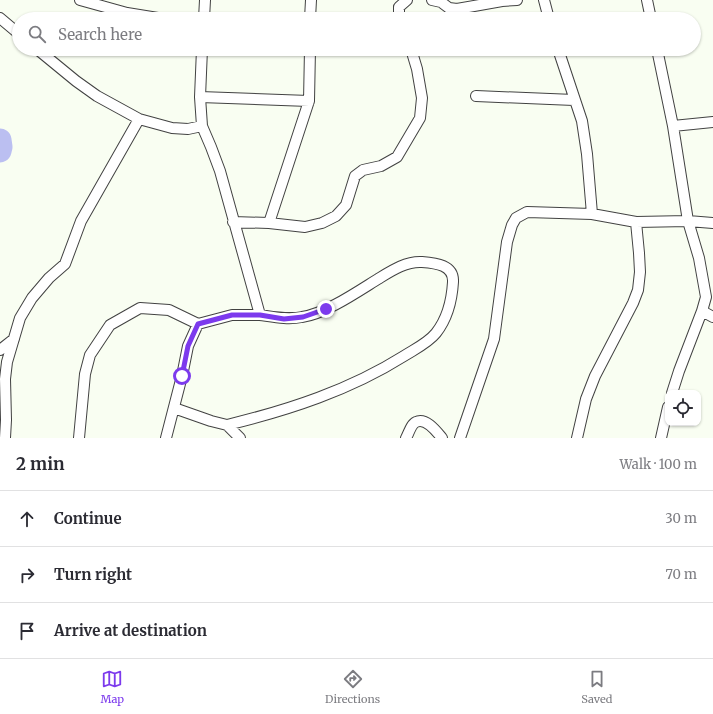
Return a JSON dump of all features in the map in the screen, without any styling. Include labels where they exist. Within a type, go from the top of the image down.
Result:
[{"type":"street","points":[[80,0],[127,12]]},
{"type":"street","points":[[204,12],[205,0]]},
{"type":"street","points":[[310,12],[311,0]]},
{"type":"street","points":[[399,12],[399,7],[407,0]]},
{"type":"street","points":[[432,0],[441,2],[449,8],[457,9],[502,1],[517,0]]},
{"type":"street","points":[[544,0],[547,12]]},
{"type":"street","points":[[647,0],[650,12]]},
{"type":"street","points":[[0,18],[12,28]]},
{"type":"street","points":[[46,56],[97,96],[139,119],[172,128],[188,129],[202,126]]},
{"type":"street","points":[[202,56],[200,97],[202,126],[220,171],[260,315]]},
{"type":"street","points":[[269,223],[310,101],[310,56]]},
{"type":"street","points":[[233,222],[305,226],[322,223],[336,216],[346,205],[356,176],[363,170],[381,166],[397,157],[420,118],[422,98],[417,68],[413,56]]},
{"type":"street","points":[[560,56],[582,121],[587,154],[592,214]]},
{"type":"street","points":[[658,56],[673,126],[688,221],[705,283],[706,297],[673,390]]},
{"type":"street","points":[[476,96],[574,100]]},
{"type":"street","points":[[200,97],[310,101]]},
{"type":"street","points":[[4,438],[6,420],[5,379],[7,362],[20,318],[32,298],[65,264],[81,221],[139,119]]},
{"type":"street","points":[[673,126],[713,122]]},
{"type":"street","points":[[460,438],[494,339],[507,242],[512,225],[516,218],[527,212],[592,214],[636,222],[688,221],[713,223]]},
{"type":"street","points":[[577,438],[586,399],[638,290],[640,272],[636,222]]},
{"type":"street","points":[[79,438],[85,374],[90,355],[110,325],[140,308],[169,310],[198,324],[232,315],[260,315],[284,319],[303,317],[326,309],[406,264],[421,262],[442,265],[450,270],[453,277],[452,295],[443,321],[436,333],[424,344],[358,382],[271,414],[227,425],[174,408]]},
{"type":"street","points":[[702,311],[713,317]]},
{"type":"street","points":[[166,438],[188,346],[198,324]]},
{"type":"street","points":[[0,350],[14,339]]},
{"type":"street","points":[[661,438],[665,420]]},
{"type":"street","points":[[406,438],[412,426],[416,422],[421,421],[432,427],[442,438]]},
{"type":"street","points":[[227,425],[240,438]]},
{"type":"waterway","points":[[0,140],[0,151]]},
{"type":"route","points":[[182,376],[188,346],[198,324],[232,315],[260,315],[284,319],[303,317],[326,309]]}]
